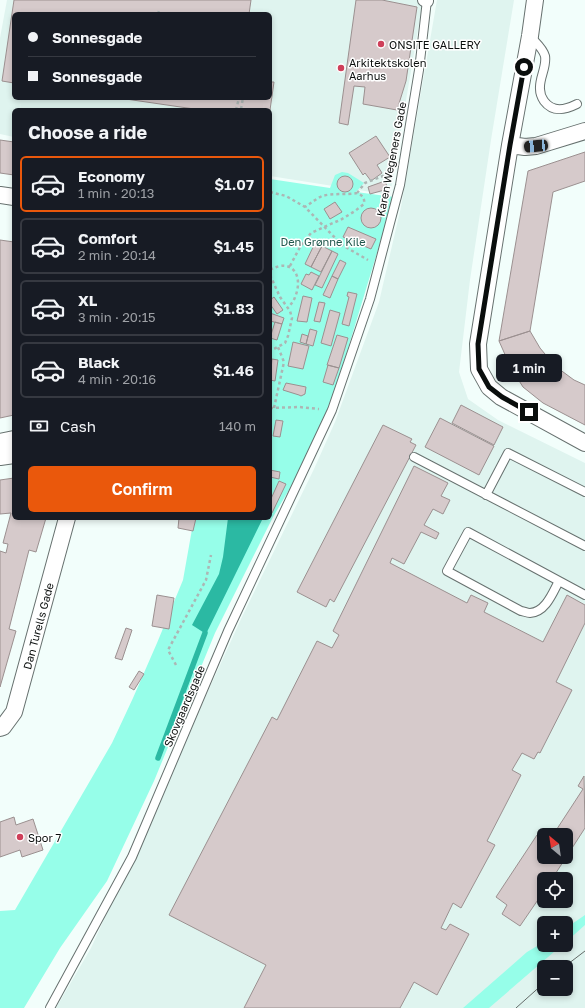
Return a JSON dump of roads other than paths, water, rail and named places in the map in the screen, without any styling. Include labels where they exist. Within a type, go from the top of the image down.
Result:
[{"type":"street","points":[[535,0],[478,344],[479,369],[489,387],[502,397],[585,443]]},
{"type":"street","points":[[510,145],[525,147],[536,146],[585,131]]},
{"type":"street","points":[[0,195],[12,197]]},
{"type":"street","points":[[0,442],[12,439]]},
{"type":"street","points":[[0,457],[12,454]]},
{"type":"street","name":"Dan Turells Gade","points":[[0,728],[14,712],[66,520]]},
{"type":"lane","name":"Karen Wegeners Gade","points":[[332,410],[370,299],[400,180],[419,70],[427,0]]},
{"type":"lane","points":[[530,36],[540,46],[545,56],[540,90],[544,100],[553,109],[558,110],[569,108],[577,104]]},
{"type":"lane","name":"Skovgaardsgade","points":[[50,1008],[132,857],[228,631],[332,410]]},
{"type":"lane","points":[[486,495],[508,453],[585,492]]},
{"type":"lane","points":[[414,457],[585,546]]},
{"type":"lane","points":[[559,581],[546,604],[538,610],[530,613],[520,610],[447,571],[468,532],[559,581],[585,595]]},
{"type":"waterway","points":[[158,758],[205,633]]},
{"type":"tram line","points":[[573,960],[585,951]]},
{"type":"tram line","points":[[516,1008],[537,989]]},
{"type":"place","name":"ONSITE GALLERY","points":[[381,44]]},
{"type":"place","name":"Arkitektskolen Aarhus","points":[[341,68]]},
{"type":"place","name":"Spor 7","points":[[20,837]]},
{"type":"park label","name":"Den Grønne Kile","points":[[323,241]]}]
